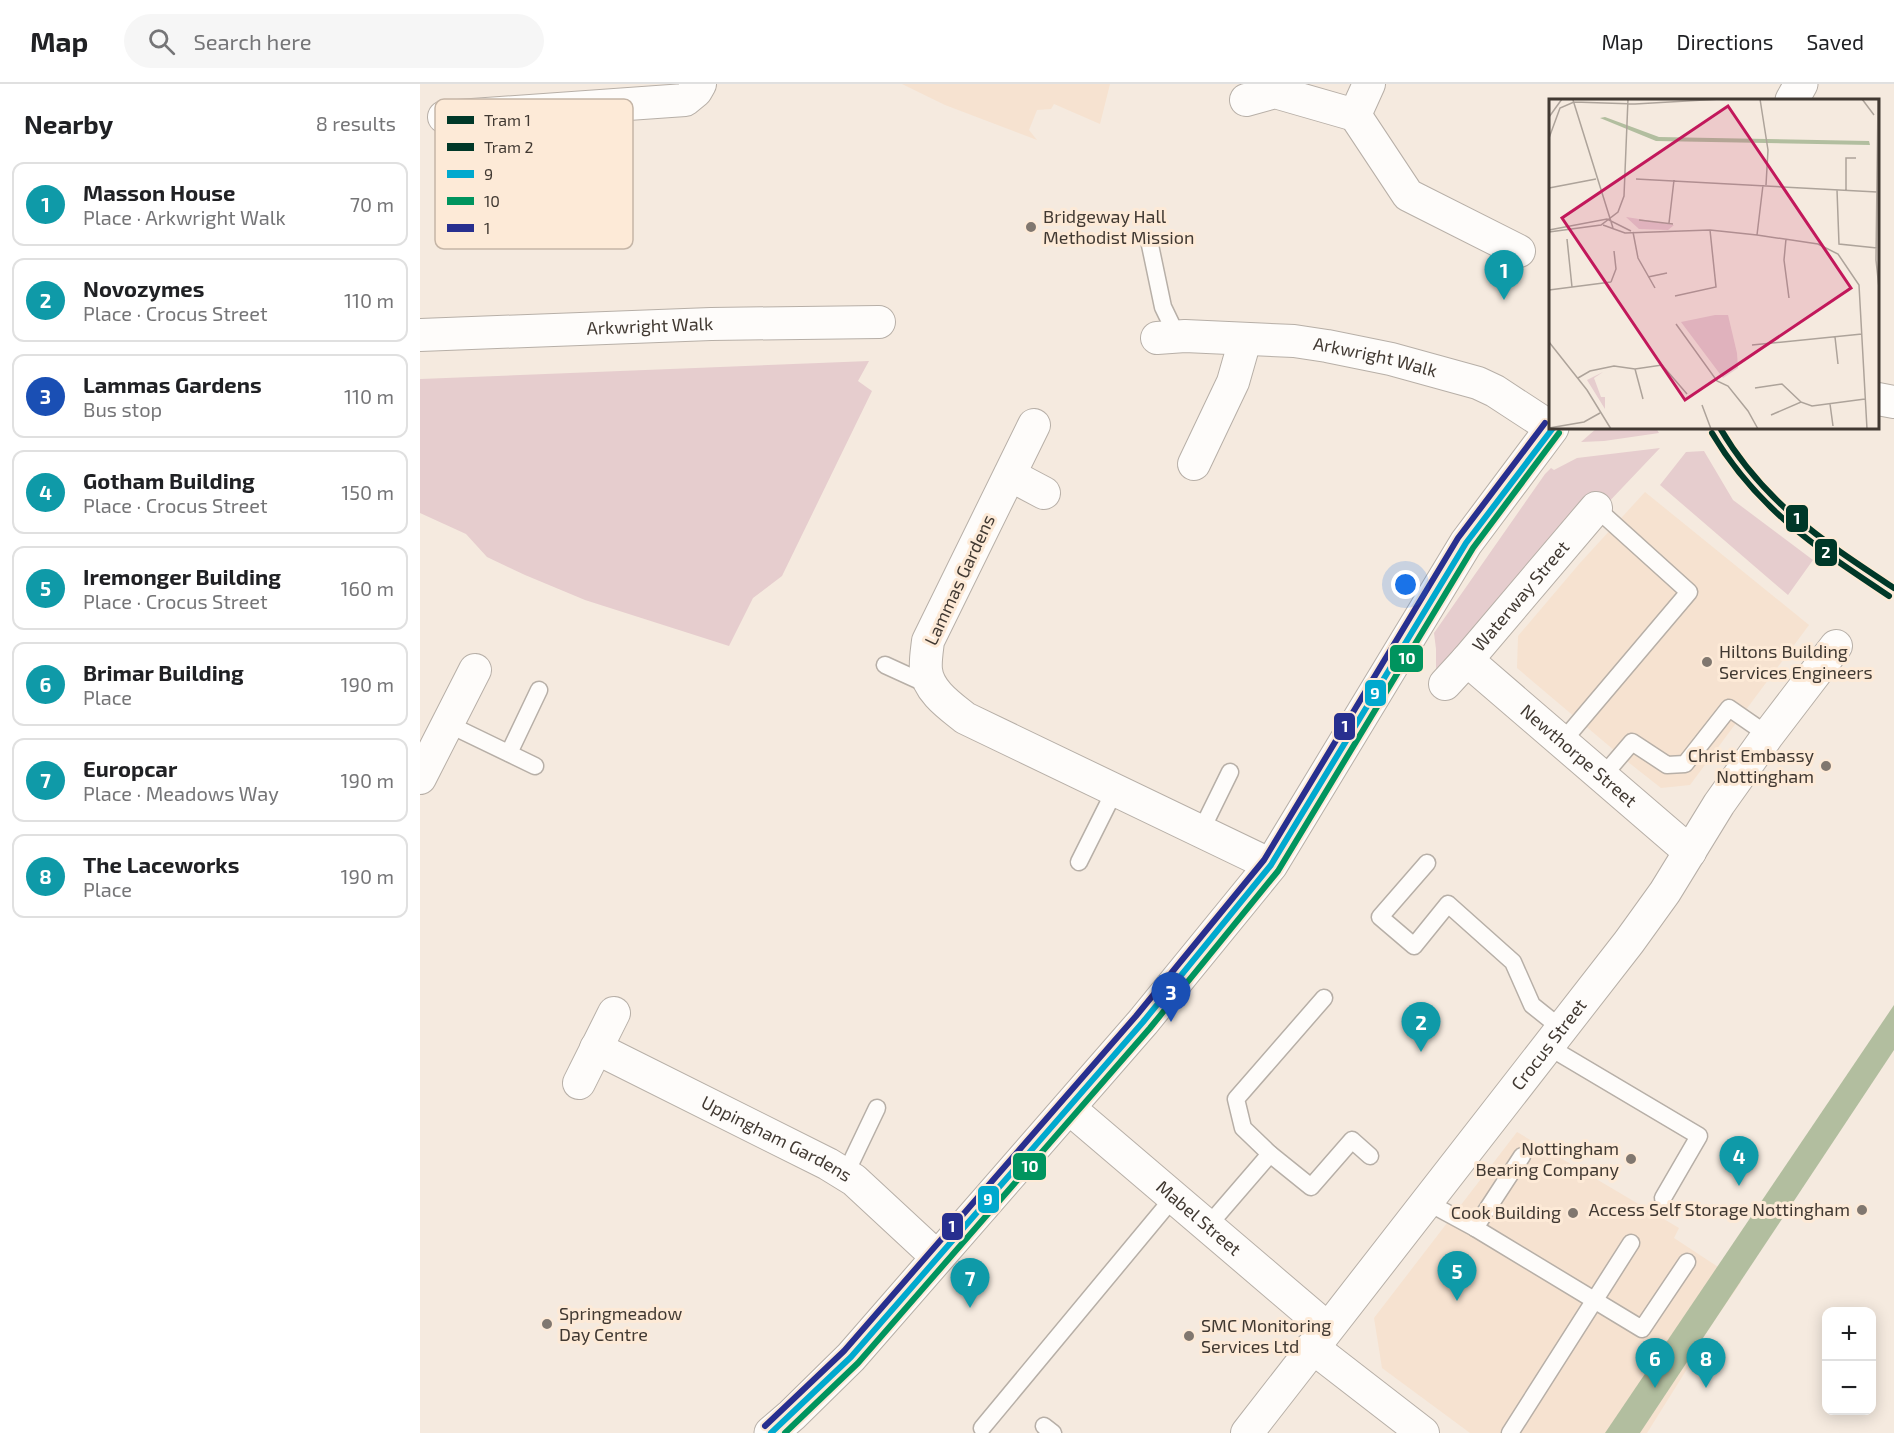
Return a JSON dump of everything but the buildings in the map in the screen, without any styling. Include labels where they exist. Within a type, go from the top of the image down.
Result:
[{"type":"street","points":[[633,104],[685,100],[696,91],[700,84]]},
{"type":"street","points":[[1355,115],[1369,84]]},
{"type":"street","points":[[1793,99],[1801,84]]},
{"type":"street","points":[[1814,99],[1822,84]]},
{"type":"street","points":[[1246,100],[1275,92],[1355,115],[1408,195],[1519,251]]},
{"type":"street","name":"Arkwright Walk","points":[[420,335],[711,314],[879,322]]},
{"type":"street","name":"Arkwright Walk","points":[[1173,337],[1294,341],[1391,360],[1478,383],[1495,391],[1549,426]]},
{"type":"street","points":[[1194,465],[1233,381],[1245,340]]},
{"type":"street","points":[[1879,399],[1894,402]]},
{"type":"street","name":"Lammas Gardens","points":[[932,687],[926,672],[928,641],[1034,424]]},
{"type":"street","points":[[771,1433],[851,1357],[1143,1022],[1271,865],[1466,543],[1551,429]]},
{"type":"street","points":[[1010,476],[1044,493]]},
{"type":"street","name":"Waterway Street","points":[[1445,684],[1596,508]]},
{"type":"street","name":"Crocus Street","points":[[1247,1433],[1653,909],[1701,831],[1768,735],[1836,646]]},
{"type":"street","name":"Newthorpe Street","points":[[1467,660],[1690,852]]},
{"type":"street","points":[[420,778],[435,735],[475,670]]},
{"type":"street","points":[[932,687],[947,704],[965,718],[1271,865]]},
{"type":"street","points":[[579,1083],[614,1013]]},
{"type":"street","name":"Uppingham Gardens","points":[[596,1048],[811,1155],[854,1180],[937,1257]]},
{"type":"street","name":"Mabel Street","points":[[1069,1108],[1207,1227],[1320,1338],[1423,1433]]},
{"type":"lane","points":[[1150,245],[1163,307],[1173,337]]},
{"type":"lane","points":[[1562,742],[1689,592],[1596,508]]},
{"type":"lane","points":[[885,665],[932,687]]},
{"type":"lane","points":[[509,753],[539,690]]},
{"type":"lane","points":[[1602,777],[1632,742],[1667,765],[1685,764],[1729,708],[1768,735]]},
{"type":"lane","points":[[435,735],[509,753],[535,765]]},
{"type":"lane","points":[[1201,831],[1230,772]]},
{"type":"lane","points":[[1079,862],[1115,790]]},
{"type":"lane","points":[[1427,863],[1380,917],[1414,946],[1448,904],[1513,962],[1532,1005],[1555,1038],[1699,1136],[1663,1198]]},
{"type":"lane","points":[[1324,998],[1236,1099],[1243,1128],[1269,1154],[1311,1188],[1352,1140],[1370,1156]]},
{"type":"lane","points":[[845,1175],[877,1108]]},
{"type":"lane","points":[[1207,1227],[1269,1154]]},
{"type":"lane","points":[[1475,1228],[1522,1156]]},
{"type":"lane","points":[[982,1428],[1173,1198]]},
{"type":"lane","points":[[1427,1202],[1475,1228],[1642,1329],[1687,1262]]},
{"type":"lane","points":[[1510,1433],[1631,1243]]},
{"type":"shaded area","points":[[902,84],[1110,84],[1100,124],[1054,104],[1051,109],[1037,110],[1029,130],[1037,140],[945,105]]},
{"type":"shaded area","points":[[869,361],[858,381],[872,391],[782,576],[753,598],[729,646],[585,600],[525,575],[487,557],[466,534],[420,513],[420,379]]},
{"type":"shaded area","points":[[1596,429],[1657,429],[1659,433],[1604,441],[1581,442]]},
{"type":"shaded area","points":[[1660,448],[1436,684],[1434,633],[1545,474],[1551,468],[1554,470],[1577,458]]},
{"type":"shaded area","points":[[1704,451],[1733,500],[1813,560],[1788,595],[1660,485],[1686,452]]},
{"type":"shaded area","points":[[1645,492],[1809,625],[1690,785],[1661,788],[1517,668],[1518,636]]},
{"type":"shaded area","points":[[1894,1005],[1894,1050],[1640,1433],[1605,1433]]},
{"type":"shaded area","points":[[1517,1132],[1679,1228],[1674,1238],[1741,1282],[1694,1350],[1697,1353],[1647,1433],[1470,1433],[1382,1368],[1374,1318]]},
{"type":"tram line","name":"1","points":[[1721,429],[1737,454],[1776,499],[1819,536],[1894,588]]},
{"type":"tram line","name":"2","points":[[1712,433],[1749,484],[1790,525],[1837,561],[1889,596]]},
{"type":"transit line","name":"1","points":[[765,1426],[844,1351],[1136,1016],[1264,860],[1458,538],[1545,423]]},
{"type":"transit line","name":"9","points":[[771,1433],[851,1357],[1143,1022],[1271,865],[1466,543],[1552,429]]},
{"type":"transit line","name":"10","points":[[785,1433],[858,1363],[1150,1028],[1278,871],[1473,548],[1559,433]]},
{"type":"place","name":"Bridgeway Hall Methodist Mission","points":[[1031,227]]},
{"type":"place","name":"Masson House","points":[[1504,300]]},
{"type":"place","name":"Hiltons Building Services Engineers","points":[[1707,662]]},
{"type":"place","name":"Christ Embassy Nottingham","points":[[1826,766]]},
{"type":"place","name":"Lammas Gardens","points":[[1171,1022]]},
{"type":"place","name":"Novozymes","points":[[1421,1052]]},
{"type":"place","name":"Nottingham Bearing Company","points":[[1631,1159]]},
{"type":"place","name":"Gotham Building","points":[[1739,1186]]},
{"type":"place","name":"Access Self Storage Nottingham","points":[[1862,1210]]},
{"type":"place","name":"Cook Building","points":[[1573,1213]]},
{"type":"place","name":"Iremonger Building","points":[[1457,1301]]},
{"type":"place","name":"Europcar","points":[[970,1308]]},
{"type":"place","name":"Springmeadow Day Centre","points":[[547,1324]]},
{"type":"place","name":"SMC Monitoring Services Ltd","points":[[1189,1336]]},
{"type":"place","name":"Brimar Building","points":[[1655,1388]]},
{"type":"place","name":"The Laceworks","points":[[1706,1388]]}]
